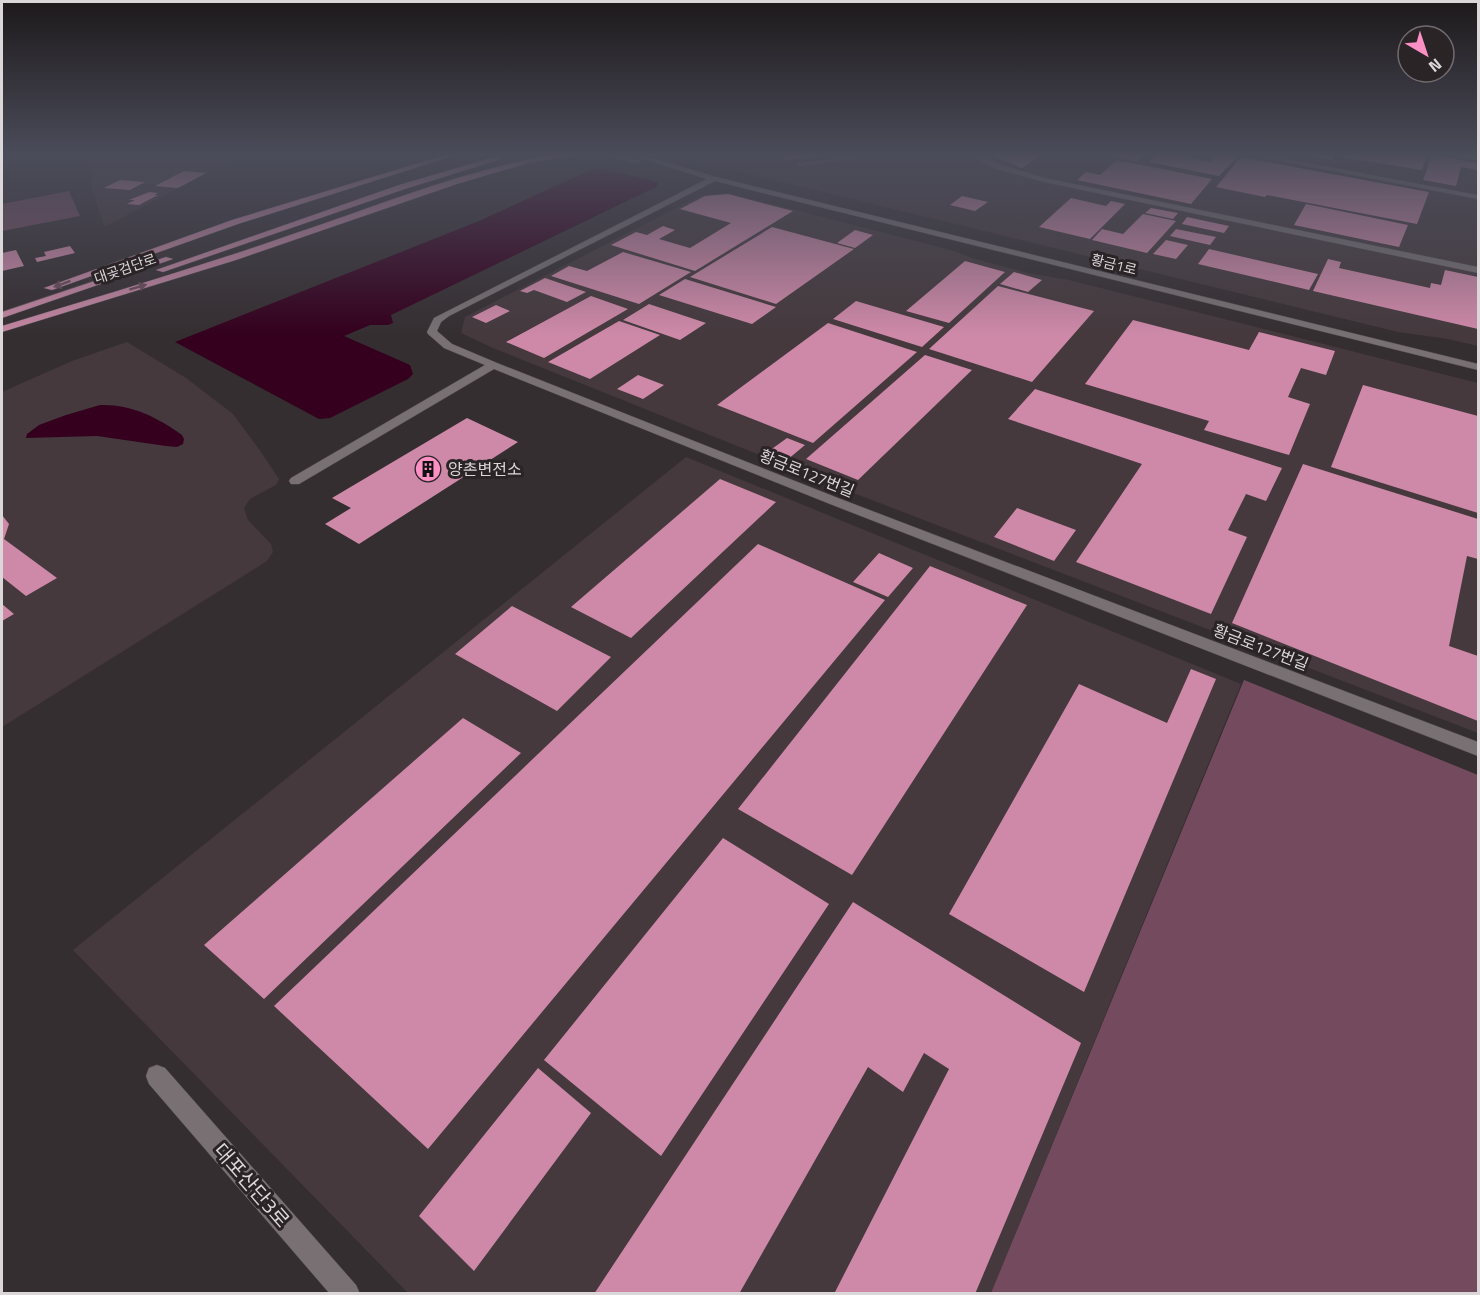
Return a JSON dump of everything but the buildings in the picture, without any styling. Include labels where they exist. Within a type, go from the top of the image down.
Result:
[{"type":"main road","points":[[45,290],[260,214]]},
{"type":"main road","name":"대곶검단로","points":[[2,315],[306,214]]},
{"type":"main road","name":"대곶검단로","points":[[2,324],[322,214]]},
{"type":"main road","points":[[2,329],[233,258],[361,214]]},
{"type":"main road","points":[[2,306],[34,294]]},
{"type":"street","name":"황금로127번길","points":[[644,214],[437,320],[432,332],[436,338],[448,346],[834,501],[1479,749]]},
{"type":"street","name":"황금1로","points":[[858,214],[1479,367]]},
{"type":"street","points":[[1210,214],[1479,270]]},
{"type":"street","points":[[295,480],[493,364]]},
{"type":"street","name":"대포산단3로","points":[[157,1076],[347,1293]]},
{"type":"shaded area","points":[[2,214],[80,216],[2,231]]},
{"type":"shaded area","points":[[100,214],[128,214],[106,226]]},
{"type":"shaded area","points":[[493,214],[599,214],[391,315],[393,323],[370,325],[344,336],[410,365],[413,374],[408,379],[330,418],[319,419],[175,342]]},
{"type":"shaded area","points":[[663,214],[812,214],[951,250],[1028,273],[1069,280],[1478,383],[1478,733],[864,497],[493,348],[461,333],[465,317]]},
{"type":"shaded area","points":[[916,214],[1478,214],[1478,346],[1398,332]]},
{"type":"shaded area","points":[[127,342],[186,378],[233,414],[261,452],[279,479],[276,485],[250,499],[244,508],[248,520],[271,544],[273,552],[267,561],[2,727],[2,392],[72,361]]},
{"type":"shaded area","points":[[100,405],[133,409],[153,417],[182,435],[183,444],[177,447],[166,446],[97,436],[26,438],[27,434],[39,425]]},
{"type":"shaded area","points":[[686,457],[1241,684],[991,1293],[408,1293],[73,950]]},
{"type":"shaded area","points":[[1244,680],[1478,775],[1478,1293],[991,1293]]},
{"type":"place","name":"양촌변전소","points":[[428,469]]}]
